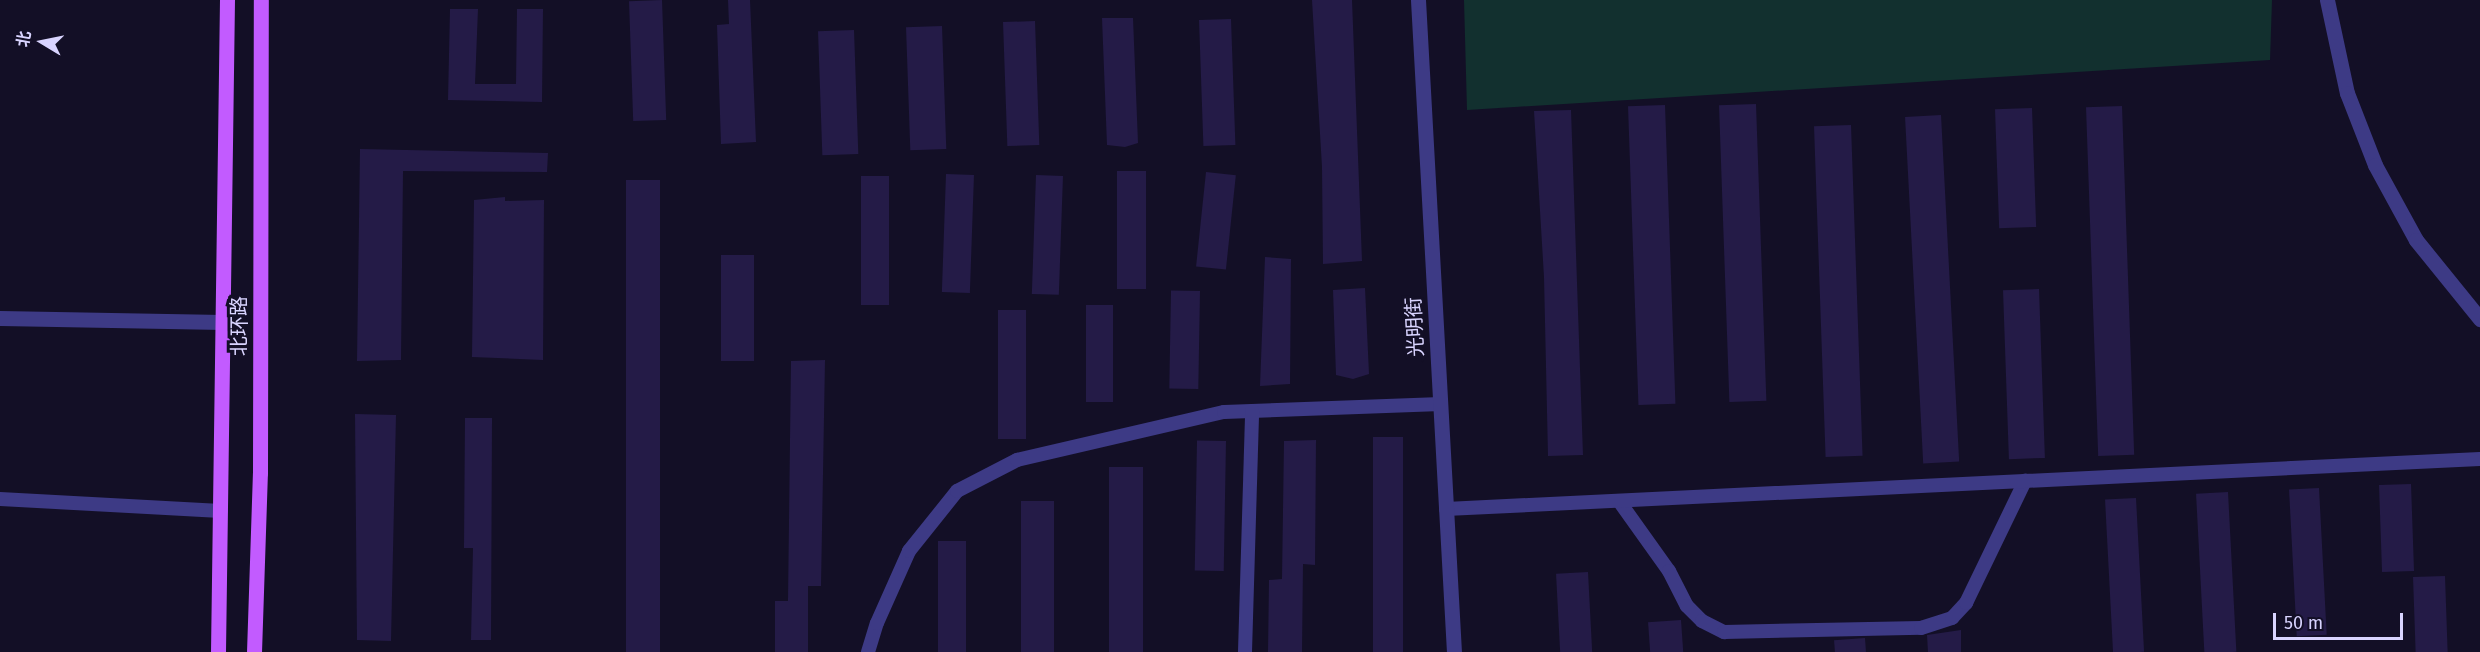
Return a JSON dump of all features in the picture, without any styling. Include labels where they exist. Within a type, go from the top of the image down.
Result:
[{"type":"main road","name":"北环路","points":[[218,652],[227,0]]},
{"type":"main road","name":"北环路","points":[[254,652],[260,473],[261,0]]},
{"type":"street","name":"光明街","points":[[1418,0],[1454,652]]},
{"type":"street","points":[[2327,0],[2347,93],[2375,165],[2416,240],[2480,319]]},
{"type":"street","points":[[0,318],[223,322]]},
{"type":"street","points":[[868,652],[877,623],[909,551],[957,491],[1017,460],[1224,412],[1441,404]]},
{"type":"street","points":[[1245,652],[1252,411]]},
{"type":"street","points":[[1446,509],[2480,459]]},
{"type":"street","points":[[1619,501],[1669,571],[1687,606],[1702,621],[1724,632],[1921,628],[1952,618],[1966,603],[2025,481]]},
{"type":"street","points":[[0,499],[221,511]]},
{"type":"green space","points":[[1464,0],[2272,0],[2270,60],[1467,110]]},
{"type":"building","points":[[662,0],[666,120],[633,121],[629,1]]},
{"type":"building","points":[[728,0],[750,0],[756,142],[721,144],[717,25],[729,24]]},
{"type":"building","points":[[1312,0],[1352,0],[1362,261],[1323,264],[1322,167]]},
{"type":"building","points":[[450,9],[478,9],[475,84],[516,84],[517,9],[543,9],[542,102],[448,100]]},
{"type":"building","points":[[1102,18],[1133,18],[1138,143],[1125,147],[1107,145]]},
{"type":"building","points":[[1231,19],[1235,145],[1203,146],[1199,20]]},
{"type":"building","points":[[1035,21],[1039,145],[1007,146],[1003,22]]},
{"type":"building","points":[[942,26],[946,149],[910,150],[906,27]]},
{"type":"building","points":[[854,30],[858,154],[822,155],[818,31]]},
{"type":"building","points":[[1756,104],[1766,401],[1729,402],[1719,105]]},
{"type":"building","points":[[1665,105],[1675,404],[1638,405],[1628,106]]},
{"type":"building","points":[[2122,106],[2134,455],[2098,456],[2086,107]]},
{"type":"building","points":[[2032,108],[2036,227],[1999,228],[1995,109]]},
{"type":"building","points":[[1571,110],[1583,455],[1548,456],[1544,277],[1534,111]]},
{"type":"building","points":[[1941,115],[1959,462],[1923,463],[1905,117]]},
{"type":"building","points":[[1851,125],[1863,456],[1826,457],[1814,126]]},
{"type":"building","points":[[360,149],[548,153],[547,172],[403,171],[401,360],[357,361]]},
{"type":"building","points":[[1117,171],[1146,171],[1146,289],[1117,289]]},
{"type":"building","points":[[1206,172],[1236,175],[1226,270],[1196,266]]},
{"type":"building","points":[[946,174],[974,175],[970,293],[942,292]]},
{"type":"building","points":[[1036,175],[1063,176],[1059,295],[1032,294]]},
{"type":"building","points":[[861,176],[889,176],[889,305],[861,305]]},
{"type":"building","points":[[626,180],[660,180],[660,652],[626,652]]},
{"type":"building","points":[[505,197],[505,201],[544,200],[543,360],[472,357],[474,200]]},
{"type":"building","points":[[721,255],[754,255],[754,361],[721,361]]},
{"type":"building","points":[[1265,257],[1291,259],[1290,384],[1260,386]]},
{"type":"building","points":[[1365,288],[1369,374],[1353,379],[1336,375],[1333,290]]},
{"type":"building","points":[[2039,289],[2045,458],[2009,459],[2003,290]]},
{"type":"building","points":[[1171,290],[1200,291],[1198,389],[1169,388]]},
{"type":"building","points":[[1086,305],[1113,305],[1113,402],[1086,402]]},
{"type":"building","points":[[998,310],[1026,310],[1026,439],[998,439]]},
{"type":"building","points":[[825,360],[821,586],[808,586],[808,652],[775,652],[775,601],[788,601],[791,361]]},
{"type":"building","points":[[355,414],[396,415],[391,641],[357,640]]},
{"type":"building","points":[[465,418],[492,418],[491,640],[471,640],[473,548],[464,548]]},
{"type":"building","points":[[1373,437],[1403,437],[1403,652],[1373,652]]},
{"type":"building","points":[[1197,440],[1226,441],[1224,571],[1195,570]]},
{"type":"building","points":[[1316,440],[1315,565],[1303,564],[1302,652],[1268,652],[1269,580],[1282,579],[1284,441]]},
{"type":"building","points":[[1109,467],[1143,467],[1143,652],[1109,652]]},
{"type":"building","points":[[2411,484],[2414,571],[2382,572],[2379,485]]},
{"type":"building","points":[[2319,488],[2327,635],[2297,636],[2289,490]]},
{"type":"building","points":[[2228,492],[2236,652],[2204,652],[2196,494]]},
{"type":"building","points":[[2136,498],[2144,652],[2113,652],[2105,500]]},
{"type":"building","points":[[1021,501],[1054,501],[1054,652],[1021,652]]},
{"type":"building","points":[[938,541],[966,541],[966,652],[938,652]]},
{"type":"building","points":[[1588,572],[1592,652],[1560,652],[1556,574]]},
{"type":"building","points":[[2445,576],[2448,652],[2416,652],[2413,577]]},
{"type":"building","points":[[1681,620],[1683,652],[1650,652],[1648,622]]},
{"type":"building","points":[[1961,630],[1961,652],[1928,652],[1927,635]]},
{"type":"building","points":[[1865,638],[1866,652],[1835,652],[1834,640]]}]
